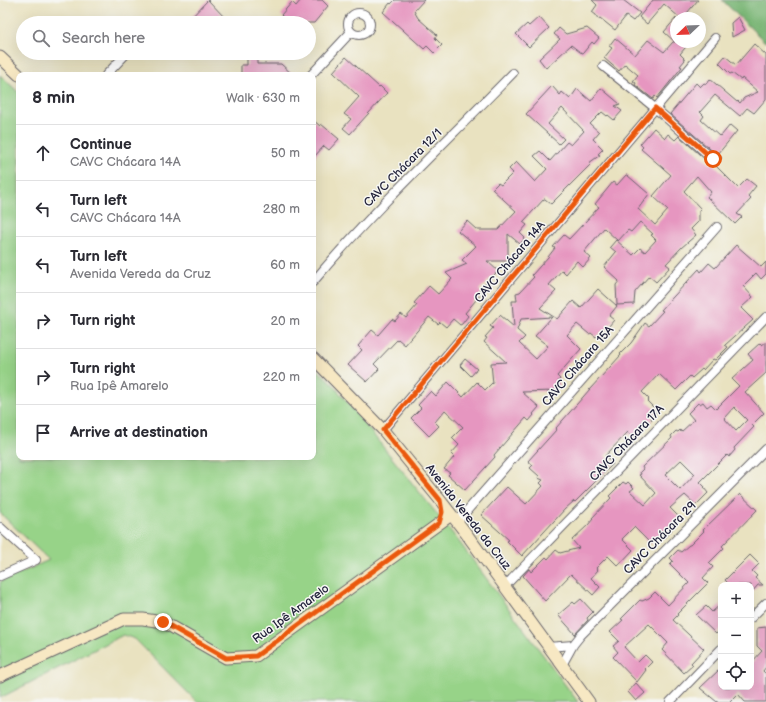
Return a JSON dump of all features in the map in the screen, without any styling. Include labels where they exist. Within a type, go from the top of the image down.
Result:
[{"type":"street","points":[[360,13],[369,15],[370,23],[368,30],[362,35],[351,32],[348,25],[350,18],[353,15],[360,13]]},
{"type":"street","points":[[314,72],[351,32]]},
{"type":"street","name":"CAVC Chácara 14A","points":[[383,430],[716,38]]},
{"type":"street","points":[[0,57],[16,72]]},
{"type":"street","points":[[109,72],[120,60]]},
{"type":"street","points":[[603,66],[655,108],[713,159]]},
{"type":"street","name":"CAVC Chácara 12/1","points":[[316,278],[380,207],[513,73]]},
{"type":"street","name":"CAVC Chácara 15A","points":[[454,518],[718,227]]},
{"type":"street","name":"CAVC Chácara 17A","points":[[505,586],[766,317]]},
{"type":"street","name":"Avenida Vereda da Cruz","points":[[316,361],[383,430],[440,500],[505,586],[589,702]]},
{"type":"street","name":"CAVC Chácara 29","points":[[562,665],[573,645],[586,630],[766,449]]},
{"type":"street","points":[[440,500],[442,512],[436,526],[445,526],[465,532]]},
{"type":"street","name":"Rua Ipê Amarelo","points":[[0,676],[124,619],[143,618],[163,622],[226,658],[256,656],[436,526],[454,518]]},
{"type":"street","points":[[0,527],[36,560],[0,576]]},
{"type":"street","points":[[754,615],[766,603]]},
{"type":"street","points":[[548,647],[573,645]]},
{"type":"street","points":[[670,702],[718,652]]},
{"type":"green space","points":[[722,0],[766,0],[766,43]]},
{"type":"green space","points":[[0,75],[16,90],[16,460],[316,460],[316,369],[331,382],[457,539],[578,702],[197,702],[135,639],[123,635],[0,698],[0,582],[49,560],[0,513]]},
{"type":"building","points":[[208,0],[223,16],[193,16]]},
{"type":"building","points":[[301,0],[322,0],[328,6],[316,21],[316,16],[281,15],[292,2],[296,6]]},
{"type":"building","points":[[395,0],[424,0],[414,11],[418,18],[437,35],[435,38],[442,45],[434,53],[427,46],[424,49],[383,12],[390,3],[391,4]]},
{"type":"building","points":[[592,0],[623,0],[640,13],[633,21],[626,16],[615,30],[600,18],[598,19],[592,12],[597,5]]},
{"type":"building","points":[[653,0],[698,0],[688,12],[673,12],[664,4],[647,24],[639,17]]},
{"type":"building","points":[[539,17],[549,28],[529,47],[516,34],[527,24],[529,26]]},
{"type":"building","points":[[738,17],[745,30],[732,37],[731,23]]},
{"type":"building","points":[[670,25],[670,37],[664,32]]},
{"type":"building","points":[[559,28],[566,34],[587,28],[599,38],[594,44],[592,42],[583,53],[571,45],[546,68],[539,59],[560,39],[554,34]]},
{"type":"building","points":[[615,38],[635,55],[648,40],[664,52],[670,45],[670,48],[685,48],[680,54],[685,60],[680,66],[682,67],[657,98],[655,96],[653,99],[635,85],[636,83],[633,81],[638,75],[625,64],[619,71],[604,58],[612,48],[609,46]]},
{"type":"building","points":[[754,44],[766,55],[766,99],[754,113],[747,108],[740,116],[715,95],[700,112],[704,116],[701,120],[719,136],[721,136],[730,125],[737,131],[718,154],[722,158],[717,163],[717,155],[670,114],[696,83],[700,87],[704,83],[706,84],[710,79],[740,103],[744,98],[758,92],[742,78],[741,80],[732,73],[730,74],[719,63],[725,56],[736,65]]},
{"type":"building","points":[[346,57],[387,93],[350,134],[343,128],[351,119],[344,114],[359,97],[333,72]]},
{"type":"building","points":[[247,60],[257,60],[257,64],[281,64],[290,72],[241,72],[241,65],[247,65]]},
{"type":"building","points":[[552,86],[560,95],[562,92],[570,99],[577,89],[591,101],[601,88],[620,104],[615,106],[622,111],[614,120],[602,112],[590,124],[599,132],[593,139],[603,149],[598,154],[600,155],[589,163],[591,164],[551,204],[544,199],[523,222],[527,225],[520,233],[525,238],[520,244],[508,234],[508,261],[487,261],[498,271],[479,290],[482,293],[465,313],[468,316],[462,324],[460,325],[453,319],[446,327],[440,322],[438,324],[429,317],[405,345],[398,339],[374,364],[379,369],[367,382],[348,365],[362,350],[358,346],[372,330],[378,335],[392,319],[395,321],[401,314],[406,318],[417,305],[414,303],[429,286],[438,294],[452,279],[446,273],[467,264],[462,260],[476,246],[458,231],[467,221],[477,230],[498,230],[516,211],[492,189],[498,183],[501,185],[513,173],[509,169],[516,162],[535,182],[547,169],[534,156],[540,151],[550,161],[567,142],[571,145],[584,131],[562,108],[548,124],[564,139],[559,144],[526,114]]},
{"type":"building","points":[[316,123],[320,126],[321,124],[339,139],[329,150],[324,146],[316,155]]},
{"type":"building","points":[[654,128],[665,138],[668,134],[675,140],[679,136],[712,164],[717,163],[715,165],[738,188],[747,179],[756,186],[748,196],[751,199],[737,214],[742,217],[735,224],[707,197],[711,192],[697,176],[684,191],[701,209],[699,211],[699,221],[691,229],[696,235],[666,264],[670,267],[656,282],[649,276],[635,292],[634,304],[617,305],[616,285],[619,281],[604,267],[616,252],[610,247],[616,240],[633,255],[640,248],[645,252],[656,240],[651,235],[653,234],[640,222],[631,232],[628,230],[618,241],[604,228],[584,252],[591,258],[583,267],[577,261],[566,274],[562,270],[549,285],[556,291],[540,308],[557,319],[573,301],[581,308],[598,289],[617,306],[609,316],[614,320],[603,333],[601,332],[596,337],[591,333],[589,334],[577,324],[567,335],[581,349],[557,376],[560,379],[558,382],[560,384],[554,391],[522,392],[539,407],[529,421],[526,418],[494,455],[495,457],[465,490],[448,475],[450,473],[444,469],[454,457],[451,454],[459,445],[452,438],[463,427],[445,410],[435,422],[439,426],[429,436],[411,418],[421,408],[418,405],[431,391],[436,396],[448,382],[463,397],[477,382],[485,390],[492,383],[493,384],[491,363],[506,362],[484,342],[487,338],[485,337],[493,328],[490,326],[500,315],[514,327],[512,301],[517,301],[516,293],[520,292],[534,277],[532,275],[548,257],[555,248],[553,247],[564,235],[569,239],[599,207],[595,204],[613,182],[617,185],[627,175],[649,194],[638,209],[655,225],[668,210],[653,196],[671,175],[641,149],[643,147],[640,144]],"holes":[[[552,317],[535,336],[548,346],[536,359],[519,343],[525,337],[517,330],[521,319]]]},
{"type":"building","points":[[736,245],[761,267],[766,262],[766,274],[761,279],[756,273],[743,286],[753,297],[741,308],[753,320],[725,345],[728,347],[715,360],[713,359],[703,370],[702,369],[692,378],[690,376],[676,390],[659,374],[642,392],[649,399],[647,401],[657,411],[651,418],[652,420],[634,439],[628,432],[605,456],[613,464],[575,502],[574,501],[565,509],[522,556],[507,541],[509,540],[481,515],[507,487],[526,504],[543,486],[540,483],[543,480],[538,478],[539,476],[530,468],[533,465],[528,461],[621,355],[620,354],[631,343],[645,323],[649,326],[663,311],[661,310],[699,269],[701,272],[709,263],[715,268]]},
{"type":"building","points":[[766,342],[766,373],[745,392],[764,413],[752,425],[754,427],[734,448],[735,450],[729,457],[727,455],[700,482],[708,493],[696,505],[685,495],[670,508],[679,517],[673,522],[674,523],[670,528],[672,530],[664,538],[661,536],[658,540],[656,539],[651,544],[634,527],[622,539],[633,550],[618,566],[608,556],[596,568],[598,570],[591,578],[600,587],[593,595],[571,574],[545,601],[523,576],[529,569],[531,572],[546,557],[548,559],[556,550],[560,553],[579,548],[572,540],[588,525],[593,519],[592,518],[611,498],[609,496],[623,482],[626,484],[628,482],[634,488],[630,491],[645,505],[656,493],[639,475],[643,469],[642,467],[672,438],[671,436],[676,431],[678,432],[680,430],[681,432],[694,420],[688,413],[698,403],[700,404],[703,402],[707,407],[711,404],[716,409],[739,386],[732,379],[753,360],[748,354],[760,343],[762,345]],"holes":[[[734,407],[747,420],[736,431],[724,418]],[[681,460],[695,474],[680,490],[665,475]]]},
{"type":"building","points":[[465,359],[477,369],[471,376],[460,365]]},
{"type":"building","points":[[740,494],[757,510],[722,546],[724,548],[709,563],[713,567],[703,578],[708,583],[677,614],[678,615],[673,620],[704,649],[691,663],[693,665],[684,673],[662,650],[668,643],[649,624],[624,647],[638,662],[645,655],[652,662],[645,669],[646,670],[637,682],[613,657],[618,652],[613,646],[619,641],[610,632],[623,620],[621,619],[640,600],[642,601],[649,598],[655,592],[668,605],[689,583],[670,564],[673,561],[670,558],[678,550],[681,552],[690,545],[704,531],[703,530]]},
{"type":"building","points":[[750,555],[759,564],[752,571],[757,576],[755,578],[763,585],[758,585],[754,590],[754,582],[727,582],[725,580]]},
{"type":"building","points":[[581,599],[593,612],[575,634],[558,615],[573,602],[575,604]]},
{"type":"building","points":[[706,606],[712,612],[718,607],[718,632],[716,634],[696,615]]},
{"type":"building","points":[[766,627],[766,667],[763,671],[766,674],[766,702],[745,702],[738,694],[730,702],[717,702],[700,688],[718,671],[718,690],[754,690],[754,660],[762,651],[757,646],[757,628]]},
{"type":"building","points":[[636,683],[645,693],[636,701],[628,692]]},
{"type":"route","points":[[163,622],[226,658],[256,656],[439,523],[442,512],[440,500],[383,430],[655,108],[713,159]]}]
